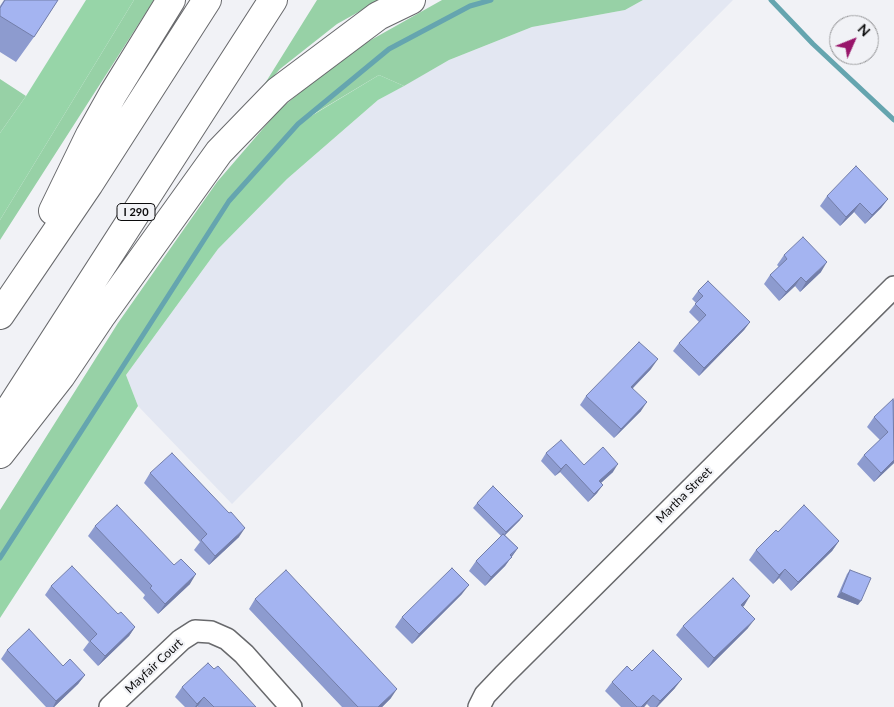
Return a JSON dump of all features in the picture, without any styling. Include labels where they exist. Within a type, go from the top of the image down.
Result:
[{"type":"highway","points":[[6,306],[112,94],[172,0]]},
{"type":"highway","points":[[6,306],[88,184],[207,0]]},
{"type":"highway","name":"I 290","points":[[0,424],[273,0]]},
{"type":"highway","points":[[0,454],[61,376],[107,307],[219,152],[278,91],[378,16],[411,0]]},
{"type":"street","name":"Martha Street","points":[[479,707],[485,695],[504,674],[894,287]]},
{"type":"street","name":"Mayfair Court","points":[[110,707],[181,640],[195,631],[212,632],[227,639],[244,654],[291,707]]},
{"type":"shaded area","points":[[643,0],[733,0],[232,504],[138,406],[126,375],[218,249],[287,179],[378,100],[449,60],[532,27],[625,10]]},
{"type":"green space","points":[[86,0],[134,0],[0,220],[0,133],[26,96]]},
{"type":"green space","points":[[134,0],[154,0],[0,240],[0,220]]},
{"type":"green space","points":[[317,0],[380,0],[337,24],[280,69],[259,93]]},
{"type":"green space","points":[[442,0],[643,0],[625,10],[532,27],[449,60],[404,86],[379,75],[297,124],[229,201],[0,555],[0,510],[118,323],[217,182],[279,110],[346,54]]},
{"type":"green space","points":[[379,75],[404,86],[378,100],[287,179],[218,249],[126,375],[138,406],[0,618],[0,556],[229,201],[298,124]]},
{"type":"green space","points":[[0,79],[26,96],[0,133]]},
{"type":"building","points":[[5,0],[58,0],[34,37],[0,16],[0,8]]},
{"type":"building","points":[[856,166],[888,199],[872,215],[860,203],[846,217],[827,196]]},
{"type":"building","points":[[803,237],[827,262],[806,282],[801,277],[786,292],[770,275],[787,259],[784,255]]},
{"type":"building","points":[[708,281],[750,322],[704,368],[679,343],[706,315],[695,304],[703,296],[698,291]]},
{"type":"building","points":[[639,342],[658,359],[631,387],[647,402],[621,429],[586,396]]},
{"type":"building","points":[[893,399],[894,460],[881,473],[864,455],[888,432],[874,417]]},
{"type":"building","points":[[561,440],[584,465],[603,447],[618,464],[599,481],[603,485],[594,494],[566,464],[561,469],[546,453]]},
{"type":"building","points":[[172,453],[245,528],[215,556],[201,540],[207,534],[150,473]]},
{"type":"building","points":[[493,486],[523,516],[506,532],[477,503]]},
{"type":"building","points":[[117,505],[174,565],[181,559],[196,574],[165,604],[150,588],[152,586],[95,526]]},
{"type":"building","points":[[804,505],[839,541],[798,582],[785,569],[779,575],[756,550],[776,530],[778,532]]},
{"type":"building","points":[[503,534],[518,548],[510,555],[512,557],[491,577],[476,561]]},
{"type":"building","points":[[72,566],[118,614],[121,612],[135,627],[105,656],[90,641],[97,634],[51,586]]},
{"type":"building","points":[[452,568],[469,585],[419,634],[402,617]]},
{"type":"building","points":[[286,570],[397,689],[378,707],[358,707],[255,599]]},
{"type":"building","points":[[850,570],[871,578],[861,601],[841,592]]},
{"type":"building","points":[[733,578],[750,596],[741,605],[755,619],[714,658],[683,626]]},
{"type":"building","points":[[29,629],[63,666],[70,659],[85,675],[56,701],[7,650]]},
{"type":"building","points":[[653,650],[682,679],[660,701],[653,695],[641,707],[637,707],[612,682],[627,666],[632,671]]},
{"type":"building","points":[[208,663],[214,669],[218,666],[256,707],[214,707],[204,697],[197,704],[182,687]]},
{"type":"waterway","points":[[0,558],[229,201],[298,124],[389,49],[470,6],[491,0]]},
{"type":"waterway","points":[[771,0],[813,44],[894,120]]}]
